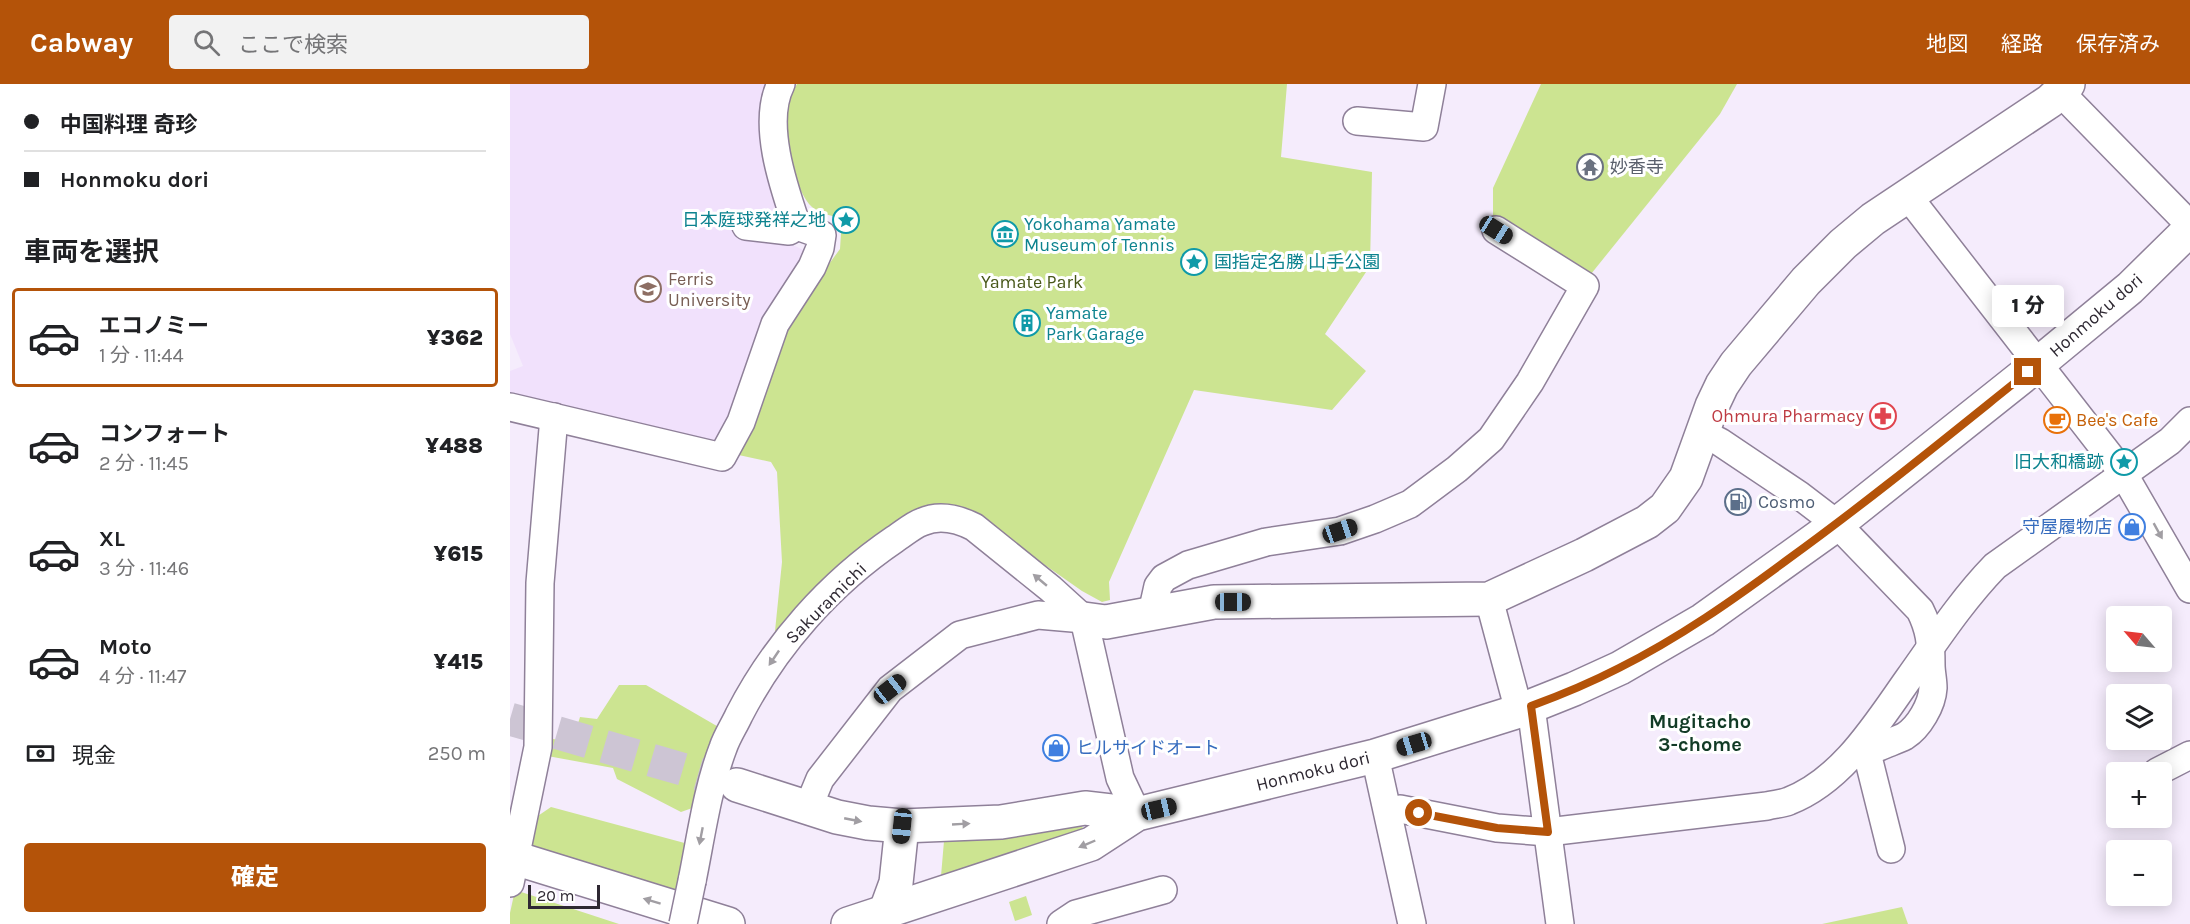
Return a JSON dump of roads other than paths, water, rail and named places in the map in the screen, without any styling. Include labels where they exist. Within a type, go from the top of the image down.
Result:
[{"type":"street","points":[[781,84],[777,91],[774,124],[777,160],[797,226]]},
{"type":"street","points":[[1357,121],[1424,127],[1432,84]]},
{"type":"street","points":[[808,808],[820,779],[890,689],[960,635],[1038,615],[1106,622],[1214,602],[1489,599],[1584,555],[1647,522],[1665,508],[1686,478],[1712,406],[1736,364],[1806,281],[1843,244],[1873,219],[2064,88],[2190,227]]},
{"type":"street","points":[[1908,195],[2123,473],[2190,589]]},
{"type":"street","points":[[746,226],[789,231],[797,226]]},
{"type":"street","points":[[510,407],[722,457],[741,422],[775,324],[812,267],[820,248],[822,235],[797,226]]},
{"type":"street","name":"Honmoku dori","points":[[848,924],[883,918],[1091,844],[1137,814],[1376,756],[1525,709],[1620,668],[1703,620],[1837,524],[2130,288],[2190,227]]},
{"type":"street","points":[[1152,613],[1158,586],[1164,578],[1188,565],[1266,542],[1340,531],[1395,511],[1410,504],[1457,469],[1491,438],[1530,382],[1586,286],[1496,230]]},
{"type":"street","points":[[554,417],[540,583],[537,747],[515,872],[728,924]]},
{"type":"street","points":[[1400,809],[1497,828],[1548,832],[1767,806],[1788,801],[1826,778],[1864,741],[1979,582],[1995,566],[2170,441],[2190,421]]},
{"type":"street","points":[[1702,433],[1720,442],[1837,524],[1920,610],[1932,645]]},
{"type":"street","name":"Sakuramichi","points":[[683,924],[709,795],[723,746],[747,700],[776,654],[817,607],[881,549],[922,522],[947,517],[962,521],[974,527],[1051,589],[1084,619]]},
{"type":"street","points":[[1489,599],[1525,709],[1548,832],[1560,924]]},
{"type":"street","points":[[1084,619],[1120,778],[1137,814]]},
{"type":"street","points":[[1864,741],[1891,849]]},
{"type":"street","points":[[2172,764],[2190,755]]},
{"type":"street","points":[[1376,756],[1412,924]]},
{"type":"street","name":"Honmoku dori","points":[[737,785],[858,821],[902,826],[1001,822],[1085,808],[1137,814]]},
{"type":"street","points":[[883,918],[896,883],[902,826]]},
{"type":"street","points":[[1061,924],[1076,914],[1163,890]]},
{"type":"tunnel","points":[[510,719],[737,785]]},
{"type":"place","name":"妙香寺","points":[[1590,167]]},
{"type":"place","name":"日本庭球発祥之地","points":[[846,220]]},
{"type":"place","name":"Yokohama Yamate Museum of Tennis","points":[[1005,234]]},
{"type":"place","name":"国指定名勝 山手公園","points":[[1194,262]]},
{"type":"place","name":"Ferris University","points":[[648,289]]},
{"type":"place","name":"Yamate Park Garage","points":[[1027,323]]},
{"type":"place","name":"Ohmura Pharmacy","points":[[1883,416]]},
{"type":"place","name":"Bee's Cafe","points":[[2057,420]]},
{"type":"place","name":"旧大和橋跡","points":[[2124,462]]},
{"type":"place","name":"Cosmo","points":[[1738,502]]},
{"type":"place","name":"守屋履物店","points":[[2132,527]]},
{"type":"place","name":"ヒルサイドオート","points":[[1056,748]]},
{"type":"district","name":"Mugitacho 3-chome","points":[[1700,732]]},
{"type":"park label","name":"Yamate Park","points":[[1032,282]]}]
